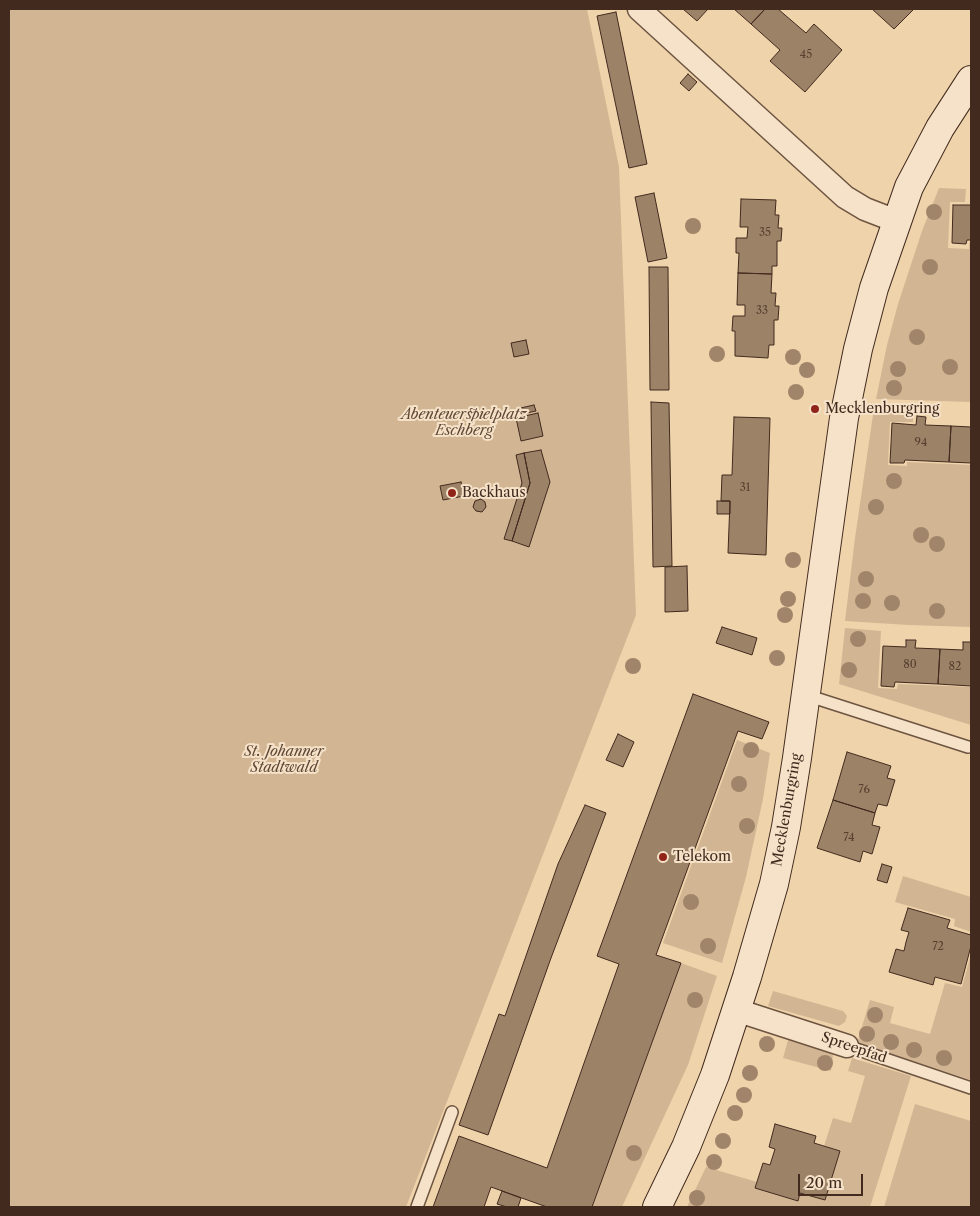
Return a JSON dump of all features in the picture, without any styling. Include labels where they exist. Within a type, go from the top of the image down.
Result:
[{"type":"street","points":[[638,9],[845,198],[865,209],[896,221]]},
{"type":"street","name":"Mecklenburgring","points":[[657,1207],[702,1109],[715,1075],[776,877],[786,827],[806,694],[850,384],[874,288],[909,187],[940,128],[971,80]]},
{"type":"street","name":"Spreepfad","points":[[736,1010],[846,1046]]},
{"type":"lane","points":[[806,694],[968,747]]},
{"type":"lane","name":"Spreepfad","points":[[846,1046],[971,1088]]},
{"type":"lane","points":[[417,1207],[452,1112]]},
{"type":"green space","name":"St. Johanner Stadtwald","points":[[9,9],[587,9],[619,167],[636,615],[406,1207],[9,1207]]},
{"type":"green space","points":[[939,188],[966,189],[965,202],[950,202],[948,248],[969,249],[969,243],[971,243],[971,402],[876,399],[898,304],[922,231]]},
{"type":"green space","points":[[874,408],[913,410],[913,422],[890,422],[888,465],[907,466],[907,462],[971,465],[971,627],[845,621]]},
{"type":"green space","points":[[845,628],[881,631],[878,688],[897,689],[898,684],[971,687],[971,725],[839,684]]},
{"type":"green space","points":[[737,740],[770,753],[763,799],[746,877],[722,963],[663,943]]},
{"type":"green space","points":[[903,876],[971,897],[971,932],[954,926],[955,919],[895,902]]},
{"type":"green space","points":[[971,954],[971,1080],[857,1043],[870,1000],[894,1007],[890,1023],[930,1034],[945,983],[962,987]]},
{"type":"green space","points":[[681,963],[717,976],[688,1065],[622,1207],[592,1207]]},
{"type":"green space","points":[[773,991],[843,1011],[847,1016],[845,1022],[839,1026],[768,1006]]},
{"type":"green space","points":[[788,1040],[833,1054],[831,1071],[783,1058]]},
{"type":"green space","points":[[852,1058],[911,1076],[870,1207],[687,1207],[706,1167],[757,1182],[756,1188],[797,1201],[800,1193],[825,1200],[840,1151],[824,1146],[833,1118],[851,1123],[865,1076],[848,1071]]},
{"type":"green space","points":[[915,1104],[971,1121],[971,1207],[884,1207]]},
{"type":"building","points":[[683,9],[708,9],[697,21]]},
{"type":"building","points":[[734,9],[765,9],[751,24]]},
{"type":"building","points":[[765,9],[778,9],[806,33],[814,24],[842,50],[805,92],[770,61],[780,50],[751,24]]},
{"type":"building","points":[[872,9],[914,9],[894,29]]},
{"type":"building","points":[[616,12],[647,164],[629,168],[597,16]]},
{"type":"building","points":[[688,74],[697,82],[689,91],[680,83]]},
{"type":"building","points":[[654,193],[667,258],[648,262],[635,197]]},
{"type":"building","points":[[741,199],[776,200],[775,215],[779,215],[778,228],[782,228],[781,241],[777,241],[777,266],[772,266],[772,274],[738,273],[739,253],[736,253],[736,238],[747,238],[748,227],[740,227]]},
{"type":"building","points":[[953,205],[971,205],[971,240],[967,240],[966,244],[952,243]]},
{"type":"building","points":[[649,267],[668,267],[669,390],[650,390]]},
{"type":"building","points":[[738,273],[772,274],[771,293],[776,293],[775,306],[779,306],[778,320],[774,320],[774,345],[769,345],[768,358],[735,356],[735,331],[732,331],[733,316],[745,316],[745,305],[737,305]]},
{"type":"building","points":[[526,340],[529,354],[514,357],[511,343]]},
{"type":"building","points":[[651,402],[669,403],[672,566],[653,567]]},
{"type":"building","points":[[534,405],[536,411],[517,415],[516,409]]},
{"type":"building","points":[[538,413],[543,436],[521,441],[516,418]]},
{"type":"building","points":[[917,416],[926,417],[925,425],[951,426],[949,462],[905,460],[904,463],[890,463],[892,423],[916,425]]},
{"type":"building","points":[[734,417],[770,418],[766,555],[728,553],[730,501],[721,501],[722,475],[732,475]]},
{"type":"building","points":[[951,426],[971,427],[971,463],[949,462]]},
{"type":"building","points":[[541,450],[550,482],[529,547],[512,541],[530,483],[524,453]]},
{"type":"building","points":[[524,453],[530,483],[512,541],[504,539],[522,483],[516,455]]},
{"type":"building","name":"Backhaus","points":[[461,482],[464,496],[443,500],[440,486]]},
{"type":"building","points":[[481,499],[485,502],[486,507],[482,512],[476,511],[473,507],[475,501]]},
{"type":"building","points":[[717,501],[730,501],[730,514],[717,514]]},
{"type":"building","points":[[687,566],[688,611],[665,612],[665,567]]},
{"type":"building","points":[[722,627],[757,638],[752,655],[716,643]]},
{"type":"building","points":[[906,640],[916,640],[915,648],[940,649],[938,684],[895,682],[894,687],[881,686],[883,646],[906,647]]},
{"type":"building","points":[[963,642],[971,642],[971,686],[938,684],[940,649],[963,650]]},
{"type":"building","name":"Telekom","points":[[693,694],[769,722],[762,739],[738,731],[656,955],[681,963],[592,1207],[547,1207],[491,1187],[484,1207],[433,1207],[459,1136],[547,1168],[619,964],[597,956]]},
{"type":"building","points":[[618,734],[634,742],[623,767],[606,760]]},
{"type":"building","points":[[847,752],[891,766],[887,778],[895,780],[887,806],[878,804],[875,813],[833,800]]},
{"type":"building","points":[[833,800],[875,813],[872,825],[880,827],[872,854],[863,851],[860,862],[817,848]]},
{"type":"building","points":[[585,805],[606,813],[551,958],[488,1135],[459,1125],[499,1014],[505,1016],[558,864]]},
{"type":"building","points":[[882,864],[892,867],[887,883],[877,880]]},
{"type":"building","points":[[908,908],[950,920],[947,928],[971,935],[971,946],[961,984],[935,977],[933,985],[889,972],[896,949],[904,951],[909,932],[901,930]]},
{"type":"building","points":[[775,1124],[816,1136],[814,1143],[840,1151],[825,1200],[800,1193],[798,1201],[755,1188],[763,1163],[770,1165],[775,1149],[769,1147]]},
{"type":"building","points":[[502,1191],[521,1198],[518,1207],[507,1207],[497,1204]]},
{"type":"place","name":"Mecklenburgring","points":[[815,409]]},
{"type":"place","name":"Backhaus","points":[[452,493]]},
{"type":"place","name":"Telekom","points":[[663,857]]},
{"type":"park label","name":"Abenteuerspielplatz Eschberg","points":[[464,424]]}]
